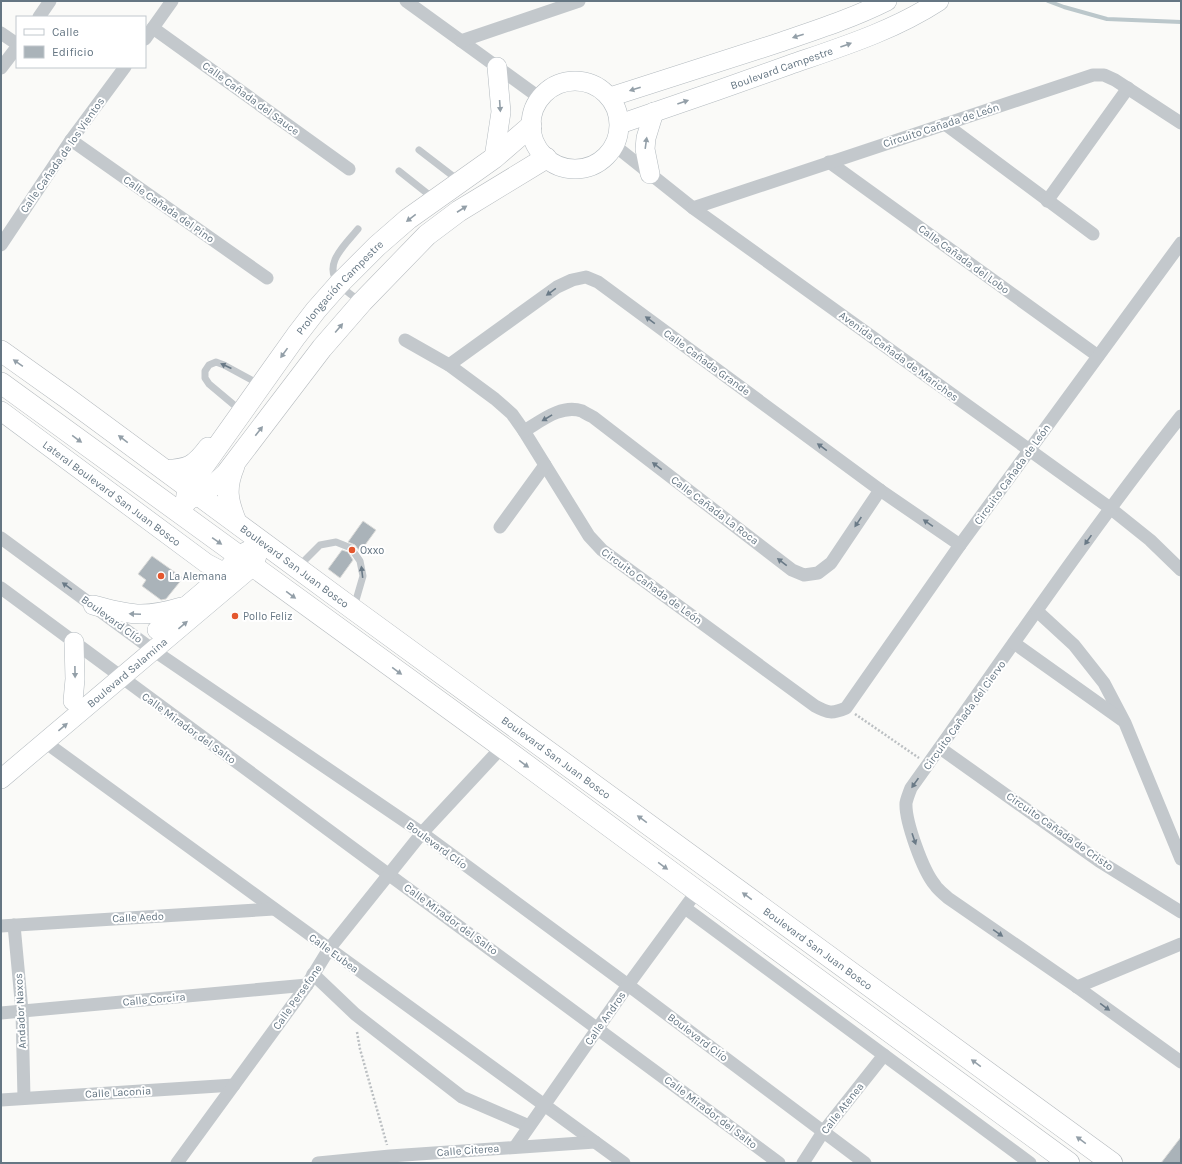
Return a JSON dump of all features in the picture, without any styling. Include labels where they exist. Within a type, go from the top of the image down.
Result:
[{"type":"main road","name":"Prolongación Campestre","points":[[191,494],[241,413],[316,310],[339,284],[377,246],[408,219],[494,158],[531,126]]},
{"type":"main road","points":[[160,500],[191,494],[217,483],[235,462],[322,348],[362,302],[427,235],[459,211],[546,158]]},
{"type":"main road","name":"Boulevard San Juan Bosco","points":[[1,351],[164,470],[249,550],[502,747],[1069,1163]]},
{"type":"main road","name":"Boulevard San Juan Bosco","points":[[1,383],[194,525],[249,550],[280,555],[1112,1163]]},
{"type":"main road","points":[[127,475],[136,478],[148,472],[149,468],[144,455]]},
{"type":"main road","points":[[235,462],[228,483],[227,492],[229,503],[249,550],[258,567],[259,562],[263,558],[280,555]]},
{"type":"main road","points":[[191,494],[187,509],[194,525]]},
{"type":"street","points":[[40,16],[50,1]]},
{"type":"street","points":[[146,38],[172,1]]},
{"type":"street","points":[[406,1],[540,98]]},
{"type":"street","points":[[461,41],[579,1]]},
{"type":"street","points":[[610,97],[820,29],[868,10],[886,1]]},
{"type":"street","name":"Boulevard Campestre","points":[[620,124],[874,35],[918,15],[939,1]]},
{"type":"street","name":"Calle Cañada del Sauce","points":[[154,28],[349,169]]},
{"type":"street","points":[[1,33],[16,45]]},
{"type":"street","points":[[1,68],[16,47]]},
{"type":"street","points":[[494,158],[501,112],[497,67]]},
{"type":"street","name":"Calle Cañada de los Vientos","points":[[1,245],[71,140],[124,68]]},
{"type":"street","name":"Circuito Cañada de León","points":[[693,208],[1093,75],[1104,75],[1128,88],[1181,123]]},
{"type":"street","points":[[566,81],[582,81],[597,86],[610,97],[616,108],[620,124],[614,145],[597,163],[584,168],[570,169],[558,166],[546,158],[535,144],[531,126],[533,111],[540,98],[552,87],[566,81]]},
{"type":"street","points":[[1047,201],[1128,88]]},
{"type":"street","points":[[650,174],[645,149],[646,138],[654,112]]},
{"type":"street","points":[[945,124],[1093,234]]},
{"type":"street","name":"Calle Cañada del Pino","points":[[71,140],[267,278]]},
{"type":"street","name":"Avenida Cañada de Mariches","points":[[614,145],[693,208],[1110,508],[1150,540],[1181,570]]},
{"type":"street","name":"Calle Cañada del Lobo","points":[[829,162],[1098,356]]},
{"type":"street","name":"Circuito Cañada de León","points":[[404,340],[449,365],[495,398],[512,414],[589,536],[602,550],[815,706],[828,712],[836,712],[846,708],[960,545],[1181,243]]},
{"type":"street","name":"Calle Cañada Grande","points":[[449,365],[557,287],[572,280],[586,277],[598,282],[880,490],[960,545]]},
{"type":"street","name":"Calle Cañada La Roca","points":[[524,431],[552,414],[567,410],[581,411],[593,417],[792,570],[804,575],[818,573],[831,563],[880,490]]},
{"type":"street","name":"Lateral Boulevard San Juan Bosco","points":[[1,411],[206,563],[225,573]]},
{"type":"street","points":[[164,470],[192,465],[226,424],[241,413]]},
{"type":"street","name":"Circuito Cañada del Ciervo","points":[[1180,418],[1110,508],[911,788],[906,802],[906,814],[925,870],[935,886],[948,898],[1077,987],[1181,1062]]},
{"type":"street","points":[[500,527],[545,465]]},
{"type":"street","name":"Boulevard Clío","points":[[1,538],[148,646],[422,833],[865,1163]]},
{"type":"street","name":"Boulevard Salamina","points":[[148,646],[186,605],[225,573],[249,550]]},
{"type":"street","name":"Boulevard Salamina","points":[[1,779],[45,742],[249,550]]},
{"type":"street","name":"Calle Mirador del Salto","points":[[1,588],[116,674],[389,873],[779,1163]]},
{"type":"street","points":[[93,606],[122,613],[140,614],[163,613],[186,605]]},
{"type":"street","points":[[1037,611],[1074,645],[1104,683],[1125,723],[1181,860]]},
{"type":"street","points":[[73,701],[75,679],[74,642]]},
{"type":"street","points":[[1014,644],[1125,723]]},
{"type":"street","name":"Boulevard Salamina","points":[[1,762],[73,701],[116,674]]},
{"type":"street","name":"Calle Eubea","points":[[45,742],[624,1163]]},
{"type":"street","name":"Calle Persefone","points":[[177,1163],[310,979],[329,949],[422,833],[502,747]]},
{"type":"street","name":"Circuito Cañada de Cristo","points":[[940,748],[1099,861],[1181,912]]},
{"type":"street","name":"Calle Andros","points":[[515,1147],[628,985],[697,891]]},
{"type":"street","points":[[685,908],[1030,1163]]},
{"type":"street","name":"Calle Aedo","points":[[7,925],[274,909]]},
{"type":"street","name":"Andador Naxos","points":[[7,925],[22,1011],[24,1098]]},
{"type":"street","points":[[1077,987],[1181,944]]},
{"type":"street","points":[[310,979],[462,1097],[529,1126]]},
{"type":"street","name":"Calle Corcira","points":[[1,1013],[310,979]]},
{"type":"street","name":"Calle Atenea","points":[[803,1163],[823,1132],[884,1055]]},
{"type":"street","name":"Calle Laconia","points":[[1,1100],[234,1085]]},
{"type":"street","name":"Calle Citerea","points":[[318,1163],[391,1160],[515,1147],[595,1142]]},
{"type":"lane","points":[[419,150],[460,182]]},
{"type":"lane","points":[[399,171],[435,199]]},
{"type":"lane","points":[[358,229],[333,260],[333,273],[339,284],[362,302]]},
{"type":"lane","points":[[241,413],[209,384],[205,378],[205,372],[209,365],[216,362],[224,365],[261,385]]},
{"type":"lane","points":[[298,568],[320,546],[336,542],[351,548],[360,561],[363,576],[353,609]]},
{"type":"path","points":[[846,708],[928,764]]},
{"type":"path","points":[[355,1014],[360,1049],[391,1160]]},
{"type":"building","points":[[363,521],[376,530],[360,552],[355,545],[348,542]]},
{"type":"building","points":[[342,550],[348,552],[353,560],[340,578],[328,569]]},
{"type":"building","name":"La Alemana","points":[[152,556],[183,578],[166,599],[161,600],[142,586],[146,580],[138,574]]},
{"type":"building","points":[[1181,1137],[1181,1163],[1161,1163]]},
{"type":"waterway","points":[[1048,1],[1107,19],[1181,22]]},
{"type":"place","name":"Oxxo","points":[[352,550]]},
{"type":"place","name":"La Alemana","points":[[161,576]]},
{"type":"place","name":"Pollo Feliz","points":[[235,616]]}]
